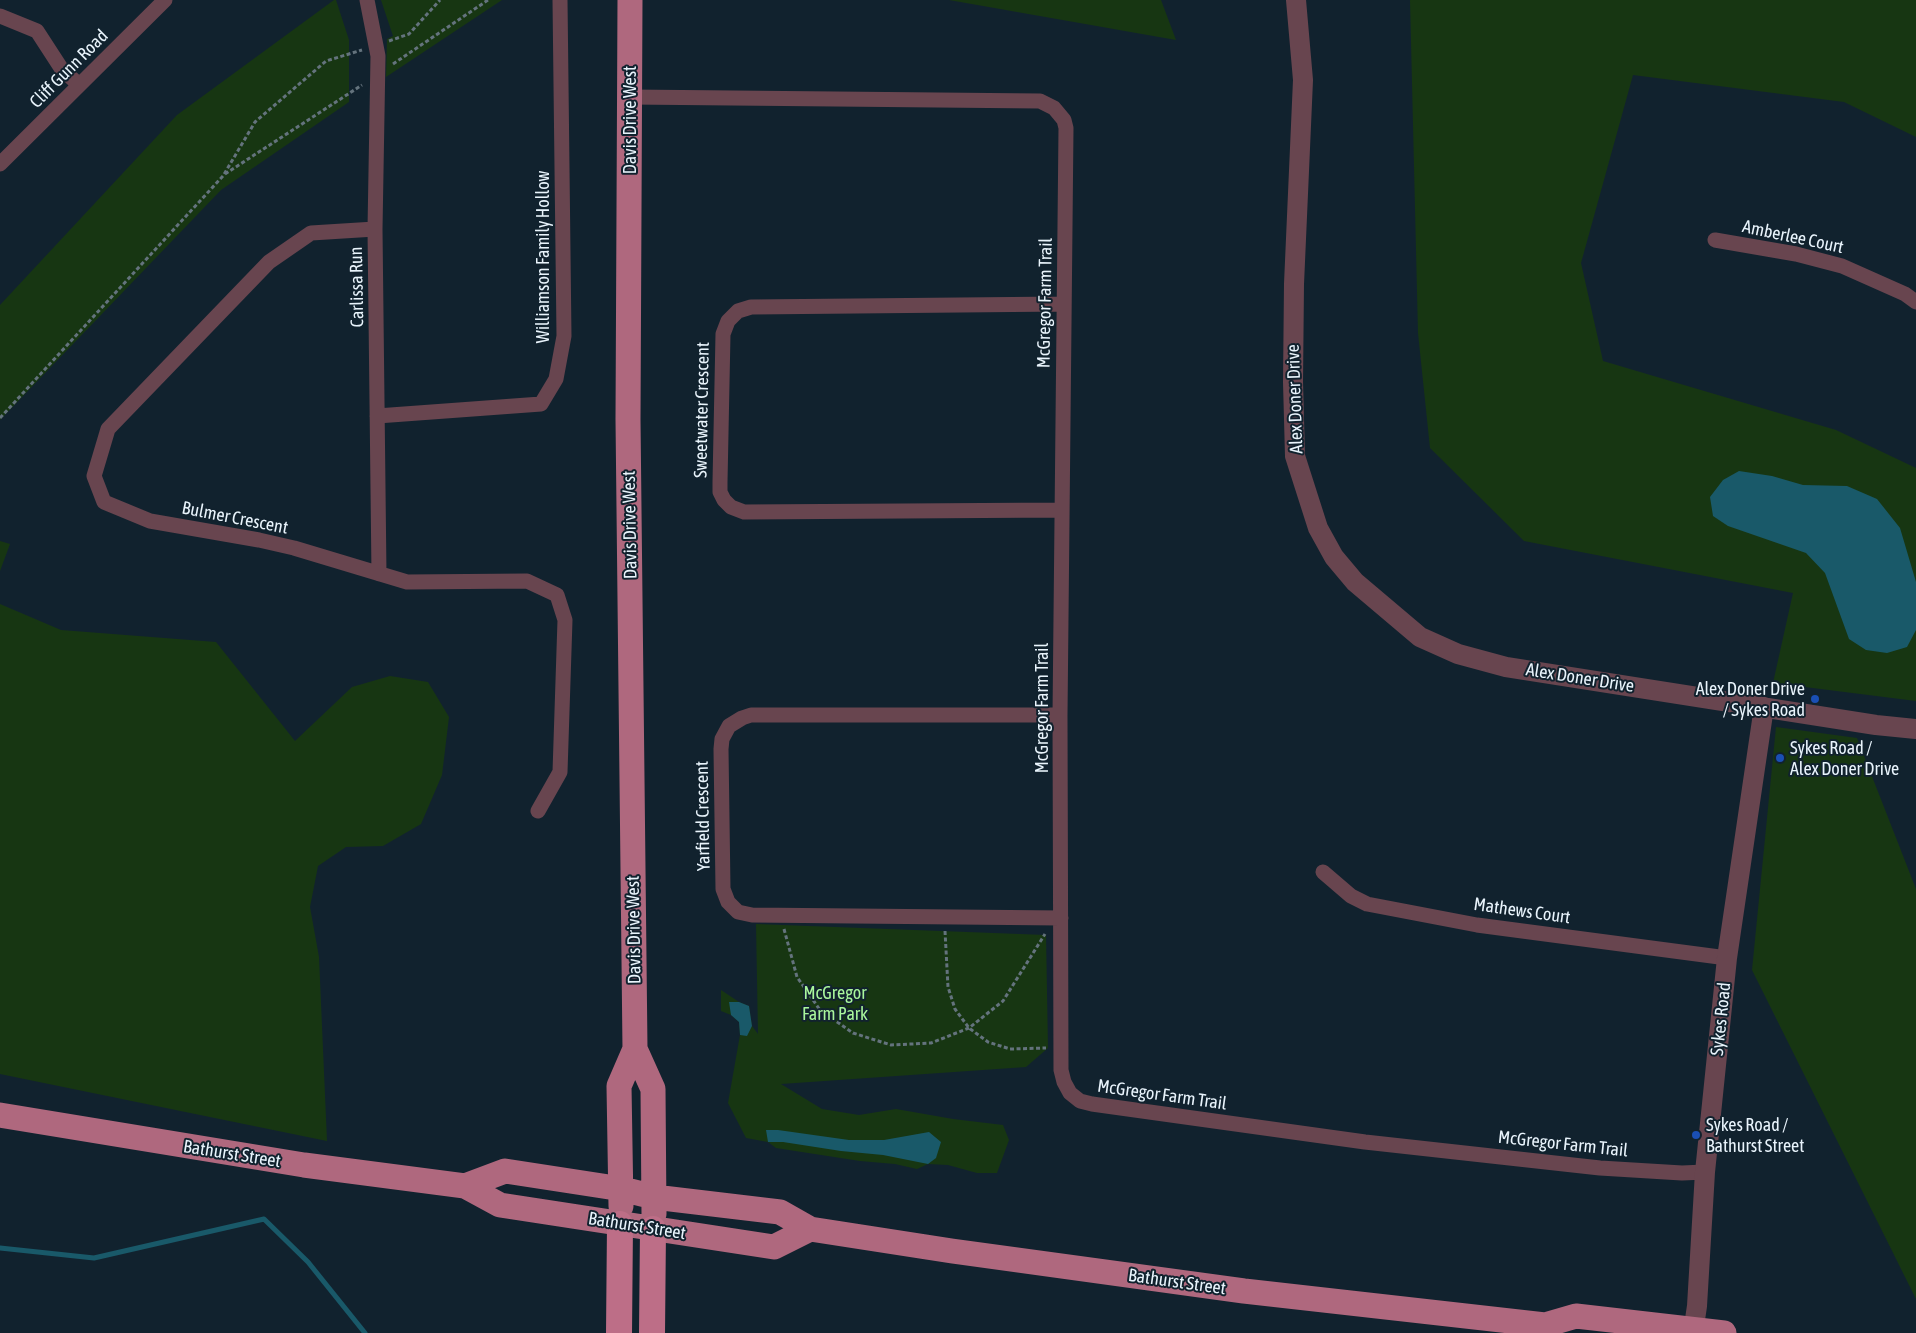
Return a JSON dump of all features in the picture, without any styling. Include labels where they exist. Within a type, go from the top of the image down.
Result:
[{"type":"highway","name":"Davis Drive West","points":[[619,1333],[620,1224]]},
{"type":"highway","name":"Davis Drive West","points":[[652,1333],[653,1229]]},
{"type":"main road","name":"Davis Drive West","points":[[630,0],[628,419],[635,1049],[653,1089],[653,1229]]},
{"type":"main road","name":"Davis Drive West","points":[[620,1224],[622,1189],[619,1086],[635,1049]]},
{"type":"main road","name":"Bathurst Street","points":[[0,1115],[304,1165],[465,1186],[500,1205],[774,1247],[810,1228]]},
{"type":"main road","name":"Bathurst Street","points":[[465,1186],[505,1171],[622,1189],[654,1197],[780,1212],[810,1228],[952,1251],[1244,1291],[1553,1329],[1576,1316],[1693,1331],[1724,1333]]},
{"type":"street","name":"Cliff Gunn Road","points":[[0,164],[165,0]]},
{"type":"street","name":"Carlissa Run","points":[[367,0],[378,56],[375,229],[379,574]]},
{"type":"street","name":"Williamson Family Hollow","points":[[377,416],[541,404],[556,379],[564,336],[560,0]]},
{"type":"street","name":"Alex Doner Drive","points":[[1296,0],[1303,80],[1294,284],[1293,382],[1295,456],[1318,528],[1334,557],[1355,582],[1420,636],[1458,654],[1506,667],[1876,725],[1916,729]]},
{"type":"street","points":[[0,16],[37,31],[61,68],[79,85]]},
{"type":"street","name":"McGregor Farm Trail","points":[[630,97],[1040,102],[1048,104],[1060,114],[1066,128],[1058,918],[1062,1074],[1070,1093],[1084,1102],[1365,1142],[1600,1168],[1682,1173],[1705,1172]]},
{"type":"street","name":"Bulmer Crescent","points":[[375,229],[311,232],[269,262],[108,428],[94,476],[104,502],[150,521],[260,540],[294,548],[408,582],[528,580],[557,595],[565,620],[560,772],[538,811]]},
{"type":"street","name":"Amberlee Court","points":[[1715,240],[1796,254],[1842,266],[1905,294],[1916,302]]},
{"type":"street","name":"Sweetwater Crescent","points":[[1062,510],[744,512],[731,507],[724,500],[720,492],[720,482],[723,334],[728,321],[738,311],[751,307],[1064,304]]},
{"type":"street","name":"Sykes Road","points":[[1693,1331],[1697,1306],[1705,1172],[1727,958],[1764,707]]},
{"type":"street","name":"Yarfield Crescent","points":[[1058,918],[781,916],[741,913],[730,905],[723,892],[721,744],[724,735],[733,723],[751,715],[1060,714]]},
{"type":"street","name":"Mathews Court","points":[[1323,872],[1351,896],[1367,904],[1477,925],[1727,958]]},
{"type":"path","points":[[0,418],[223,176],[255,122],[326,61],[408,34],[440,0]]},
{"type":"path","points":[[223,176],[378,75],[488,0]]},
{"type":"path","points":[[781,916],[797,977],[820,1010],[853,1033],[891,1045],[931,1043],[969,1028],[1003,1001],[1058,918]]},
{"type":"path","points":[[945,917],[945,962],[948,986],[955,1009],[969,1028],[988,1042],[1010,1049],[1049,1048]]},
{"type":"green space","points":[[336,0],[349,40],[349,102],[221,190],[0,420],[0,305],[177,115]]},
{"type":"green space","points":[[381,0],[502,0],[386,77],[387,39],[393,36]]},
{"type":"green space","points":[[949,0],[1161,0],[1176,40]]},
{"type":"green space","points":[[1410,0],[1916,0],[1916,137],[1844,102],[1633,75],[1581,263],[1603,361],[1836,430],[1916,468],[1916,701],[1773,683],[1793,593],[1524,541],[1430,448],[1418,333]]},
{"type":"green space","points":[[0,541],[10,544],[0,571]]},
{"type":"green space","points":[[0,604],[61,630],[216,642],[295,741],[352,687],[390,676],[428,682],[449,717],[442,775],[421,824],[383,846],[346,847],[318,866],[310,907],[319,957],[327,1141],[0,1074]]},
{"type":"green space","points":[[1776,727],[1857,738],[1916,889],[1916,1299],[1752,970]]},
{"type":"green space","name":"McGregor Farm Park","points":[[756,924],[1046,935],[1048,1048],[1026,1067],[781,1084],[822,1109],[859,1115],[896,1109],[1003,1125],[1009,1140],[997,1173],[977,1173],[948,1165],[928,1164],[917,1169],[895,1164],[860,1161],[776,1148],[768,1142],[746,1138],[728,1103],[740,1035],[739,1022],[731,1015],[721,1011],[721,990],[749,1006],[752,1026],[758,1034]]},
{"type":"water","points":[[1739,471],[1772,476],[1803,485],[1847,486],[1877,499],[1900,528],[1916,582],[1916,630],[1907,647],[1887,653],[1866,650],[1849,639],[1825,573],[1806,553],[1728,526],[1713,516],[1710,497],[1723,480]]},
{"type":"water","points":[[729,1002],[739,1002],[749,1006],[752,1026],[747,1036],[740,1035],[739,1022],[731,1015]]},
{"type":"water","points":[[766,1130],[849,1140],[884,1140],[929,1132],[941,1142],[936,1158],[928,1164],[883,1155],[783,1142],[768,1142]]},
{"type":"waterway","points":[[0,1248],[94,1258],[264,1219],[308,1262],[365,1333]]},
{"type":"place","name":"Alex Doner Drive / Sykes Road","points":[[1815,699]]},
{"type":"place","name":"Sykes Road / Alex Doner Drive","points":[[1780,758]]},
{"type":"place","name":"Sykes Road / Bathurst Street","points":[[1696,1135]]}]
